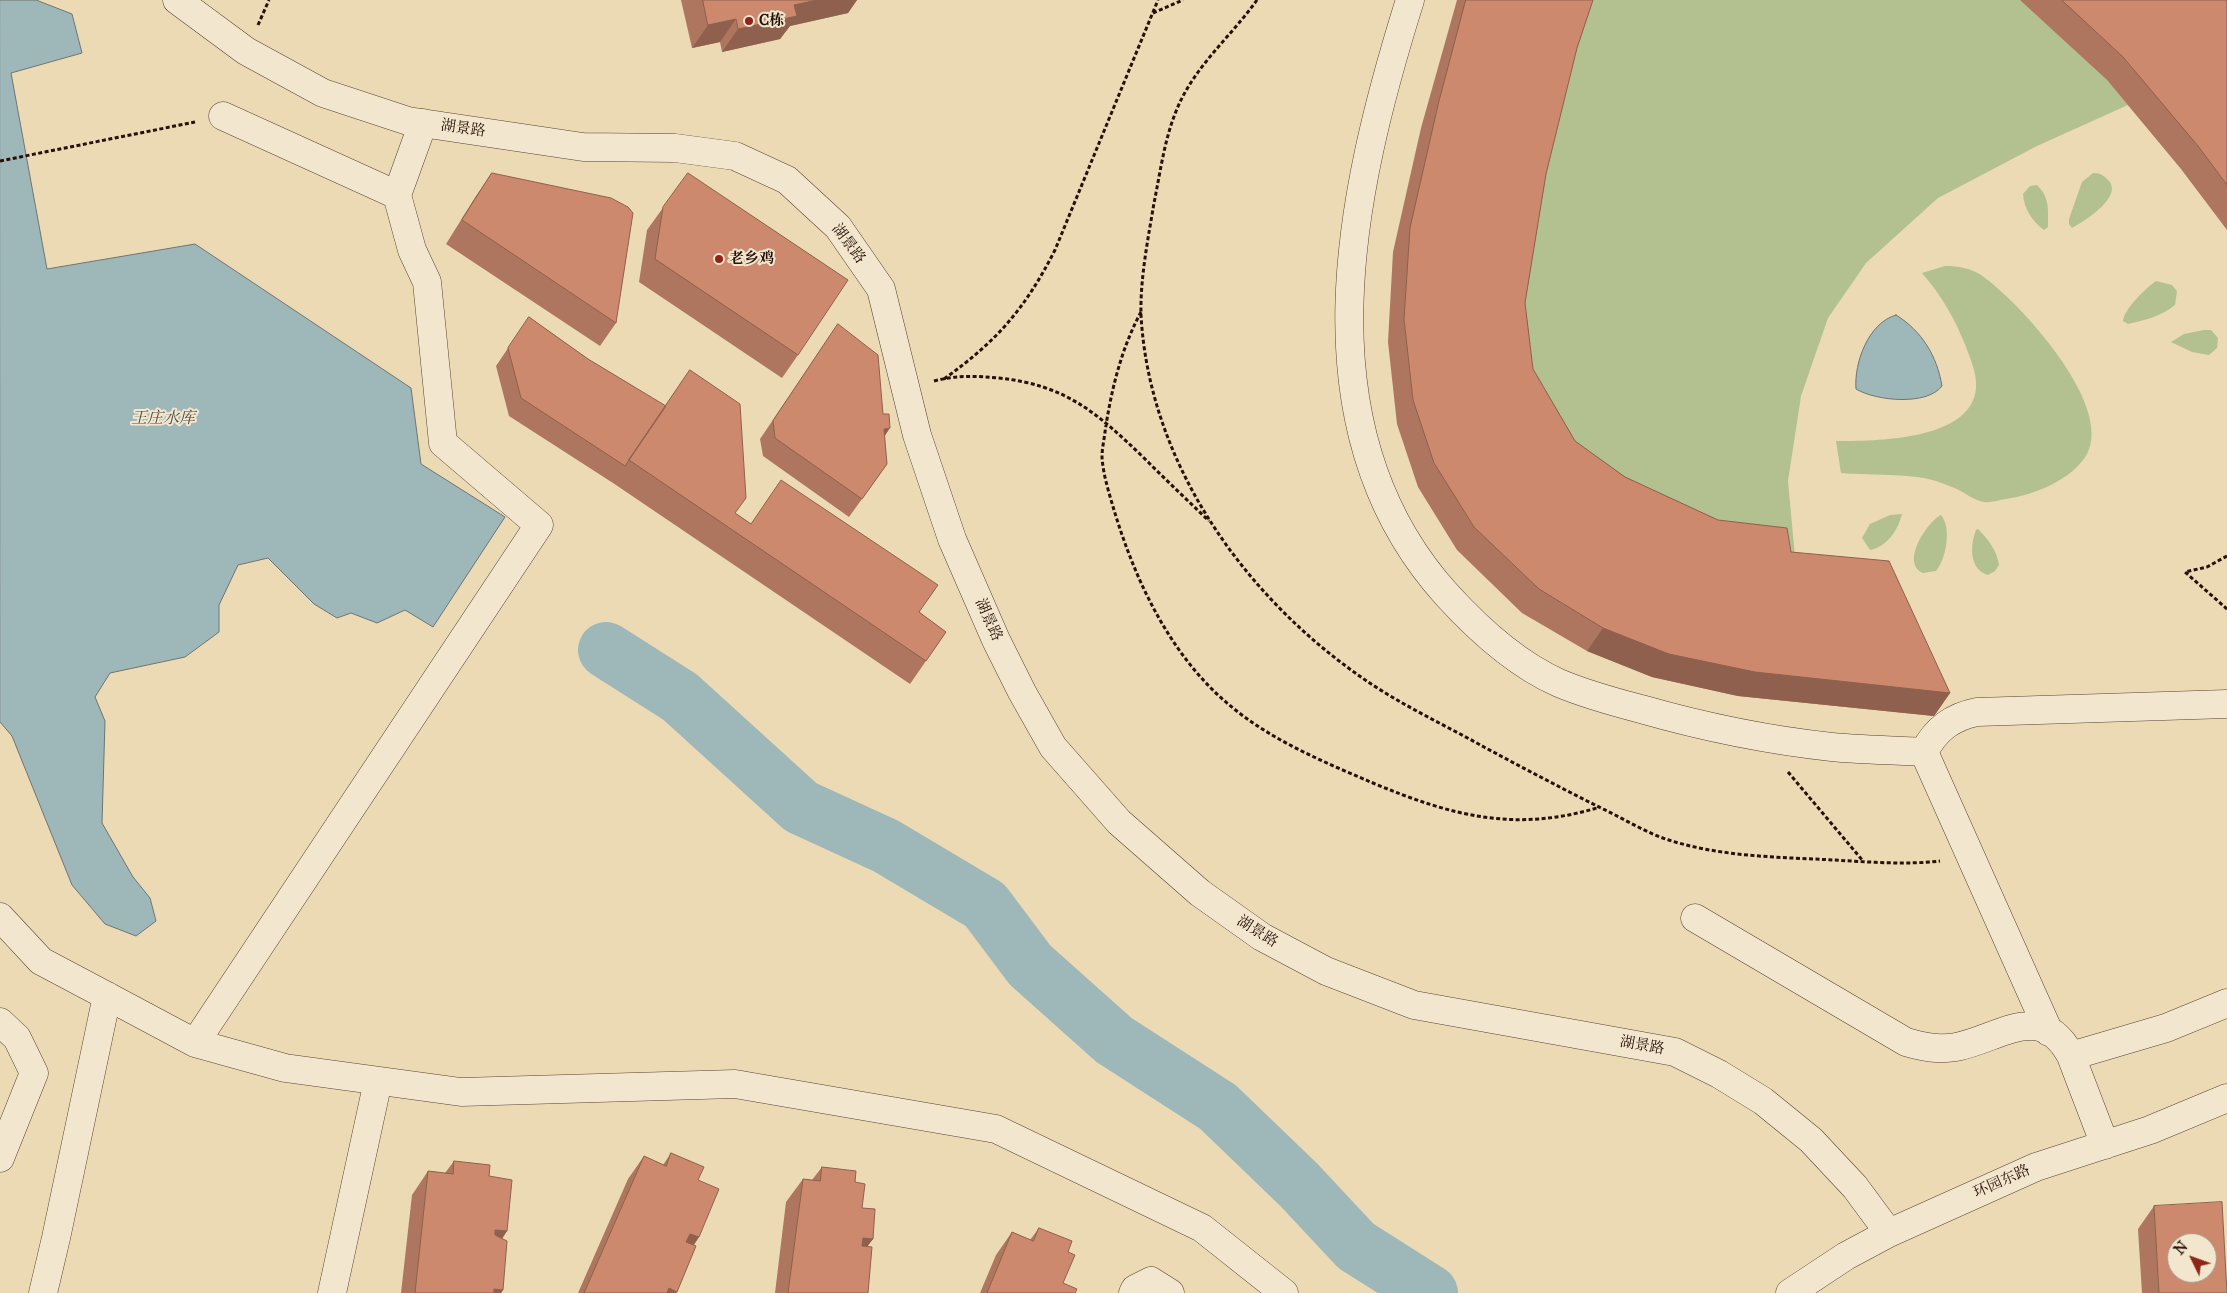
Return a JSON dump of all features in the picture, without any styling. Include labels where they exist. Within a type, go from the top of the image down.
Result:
[{"type":"street","name":"湖景路","points":[[178,0],[246,51],[323,93],[408,121],[583,147],[675,148],[735,156],[787,180],[838,227],[881,290],[917,435],[952,539],[996,640],[1022,692],[1053,747],[1119,822],[1200,893],[1262,937],[1326,971],[1414,1006],[1675,1052],[1719,1074],[1763,1101],[1811,1140],[1855,1187],[1889,1233]]},
{"type":"street","points":[[1410,0],[1386,78],[1356,224],[1348,299],[1348,337],[1357,407],[1369,456],[1398,527],[1438,584],[1491,638],[1523,662],[1558,682],[1619,703],[1681,720],[1757,736],[1836,748],[1924,752]]},
{"type":"street","points":[[223,116],[397,195]]},
{"type":"street","points":[[195,1042],[539,525],[443,443],[426,282],[412,250],[397,195],[423,123]]},
{"type":"street","points":[[1924,752],[1930,740],[1951,720],[1977,712],[2227,704]]},
{"type":"street","points":[[1924,752],[2049,1032]]},
{"type":"street","points":[[0,917],[41,961],[107,996],[195,1042],[285,1068],[461,1092],[735,1084],[996,1129],[1202,1228],[1284,1293]]},
{"type":"street","points":[[1696,918],[1906,1042],[1939,1049],[1957,1047],[2015,1026],[2026,1025],[2049,1032],[2066,1046],[2071,1056],[2105,1145]]},
{"type":"street","points":[[42,1293],[56,1238],[107,996]]},
{"type":"street","points":[[2071,1056],[2166,1028],[2227,1003]]},
{"type":"street","points":[[0,1022],[17,1038],[34,1073],[0,1158]]},
{"type":"street","points":[[332,1293],[378,1081]]},
{"type":"street","name":"环园东路","points":[[1790,1293],[1846,1256],[1889,1233],[2036,1167],[2150,1130],[2227,1098]]},
{"type":"street","points":[[1133,1293],[1135,1289],[1151,1280],[1170,1293]]},
{"type":"path","points":[[246,51],[269,0]]},
{"type":"path","points":[[944,378],[996,338],[1018,313],[1038,283],[1055,250],[1158,0]]},
{"type":"path","points":[[1153,13],[1183,0]]},
{"type":"path","points":[[0,162],[223,116]]},
{"type":"path","points":[[1141,311],[1129,334],[1110,402],[1102,456],[1122,537],[1139,578],[1174,643],[1212,690],[1258,726],[1349,773],[1451,812],[1504,821],[1530,821],[1578,814],[1600,807]]},
{"type":"path","points":[[905,389],[944,378],[975,376],[1018,380],[1043,386],[1086,406],[1107,423],[1213,525]]},
{"type":"path","points":[[2227,556],[2207,566],[2186,572],[2227,609]]},
{"type":"path","points":[[1757,736],[1864,861]]},
{"type":"green space","points":[[1585,0],[2022,0],[2107,80],[2128,105],[2037,146],[1938,198],[1866,263],[1828,318],[1801,396],[1788,481],[1795,557],[1559,464],[1509,327]]},
{"type":"green space","points":[[2093,173],[2104,176],[2111,185],[2108,200],[2094,214],[2072,228],[2069,224],[2069,219],[2082,182]]},
{"type":"green space","points":[[2037,185],[2044,195],[2047,204],[2048,227],[2044,230],[2029,214],[2023,194],[2030,186]]},
{"type":"green space","points":[[1945,266],[1959,267],[1981,275],[1998,288],[2017,307],[2058,356],[2075,383],[2087,409],[2092,433],[2087,454],[2062,479],[2040,490],[2017,497],[1987,502],[1977,500],[1937,481],[1924,478],[1841,473],[1836,441],[1873,440],[1919,434],[1940,428],[1958,419],[1970,405],[1976,383],[1970,357],[1947,308],[1936,290],[1922,273]]},
{"type":"green space","points":[[2156,281],[2172,285],[2177,291],[2175,305],[2159,315],[2147,319],[2128,324],[2123,321],[2131,305]]},
{"type":"green space","points":[[2211,330],[2218,338],[2217,348],[2209,355],[2192,352],[2171,342],[2184,334]]},
{"type":"green space","points":[[1902,514],[1895,532],[1887,542],[1870,550],[1862,538],[1870,524],[1890,515]]},
{"type":"green space","points":[[1941,515],[1947,535],[1943,559],[1936,571],[1923,573],[1917,568],[1914,561],[1915,552],[1923,534],[1935,519]]},
{"type":"green space","points":[[1978,529],[1992,546],[1998,560],[1999,565],[1995,571],[1988,575],[1977,568],[1974,562],[1972,550],[1976,530]]},
{"type":"water","name":"王庄水库","points":[[0,0],[36,0],[72,14],[82,53],[11,73],[47,269],[195,244],[411,388],[421,464],[505,517],[433,627],[405,610],[377,623],[351,613],[337,618],[314,604],[268,558],[238,565],[219,605],[219,632],[185,657],[110,673],[95,697],[105,721],[102,823],[133,877],[150,898],[156,921],[136,936],[105,924],[72,885],[12,736],[0,722]]},
{"type":"water","points":[[1896,315],[1905,321],[1927,345],[1940,375],[1942,386],[1925,397],[1901,400],[1888,399],[1856,389],[1857,368],[1865,345],[1878,326],[1886,319]]},
{"type":"building","points":[[703,0],[817,0],[794,5],[797,16],[738,29],[736,19],[708,25]]},
{"type":"building","points":[[1466,0],[1593,0],[1577,48],[1546,174],[1525,303],[1533,369],[1575,441],[1625,477],[1718,520],[1787,528],[1791,552],[1889,561],[1950,693],[1755,672],[1669,654],[1603,628],[1539,589],[1474,527],[1434,463],[1413,400],[1404,319],[1410,228],[1438,105]]},
{"type":"building","points":[[2062,0],[2227,0],[2227,185],[2198,146],[2123,57]]},
{"type":"building","points":[[492,173],[611,198],[628,207],[633,213],[616,323],[462,220]]},
{"type":"building","points":[[688,173],[848,280],[798,355],[655,259],[663,207]]},
{"type":"building","points":[[529,317],[588,359],[666,406],[625,466],[521,398],[508,348]]},
{"type":"building","points":[[838,324],[878,355],[883,414],[889,414],[890,428],[884,429],[887,464],[862,499],[775,438],[773,421]]},
{"type":"building","points":[[690,370],[740,404],[746,498],[735,513],[751,524],[781,480],[938,585],[919,612],[946,632],[926,661],[629,460]]},
{"type":"building","points":[[671,1153],[704,1167],[698,1180],[719,1189],[699,1237],[690,1234],[686,1242],[696,1246],[677,1292],[669,1288],[667,1293],[584,1293],[644,1156],[666,1166]]},
{"type":"building","points":[[454,1161],[490,1165],[489,1176],[512,1180],[507,1231],[495,1230],[495,1235],[507,1241],[503,1290],[494,1289],[494,1293],[415,1293],[428,1171],[453,1174]]},
{"type":"building","points":[[822,1167],[856,1171],[855,1182],[865,1184],[862,1208],[875,1209],[873,1239],[863,1238],[862,1246],[872,1247],[868,1293],[788,1293],[803,1179],[820,1181]]},
{"type":"building","points":[[2222,1202],[2227,1293],[2159,1293],[2154,1206]]},
{"type":"building","points":[[1039,1228],[1072,1241],[1068,1252],[1075,1255],[1063,1283],[1077,1289],[1075,1293],[987,1293],[1012,1232],[1033,1241]]},
{"type":"waterway","points":[[606,650],[680,697],[801,807],[886,846],[985,905],[1030,965],[1114,1040],[1218,1107],[1299,1185],[1356,1246],[1430,1293]]},
{"type":"place","name":"C栋","points":[[749,21]]},
{"type":"place","name":"老乡鸡","points":[[719,259]]}]
